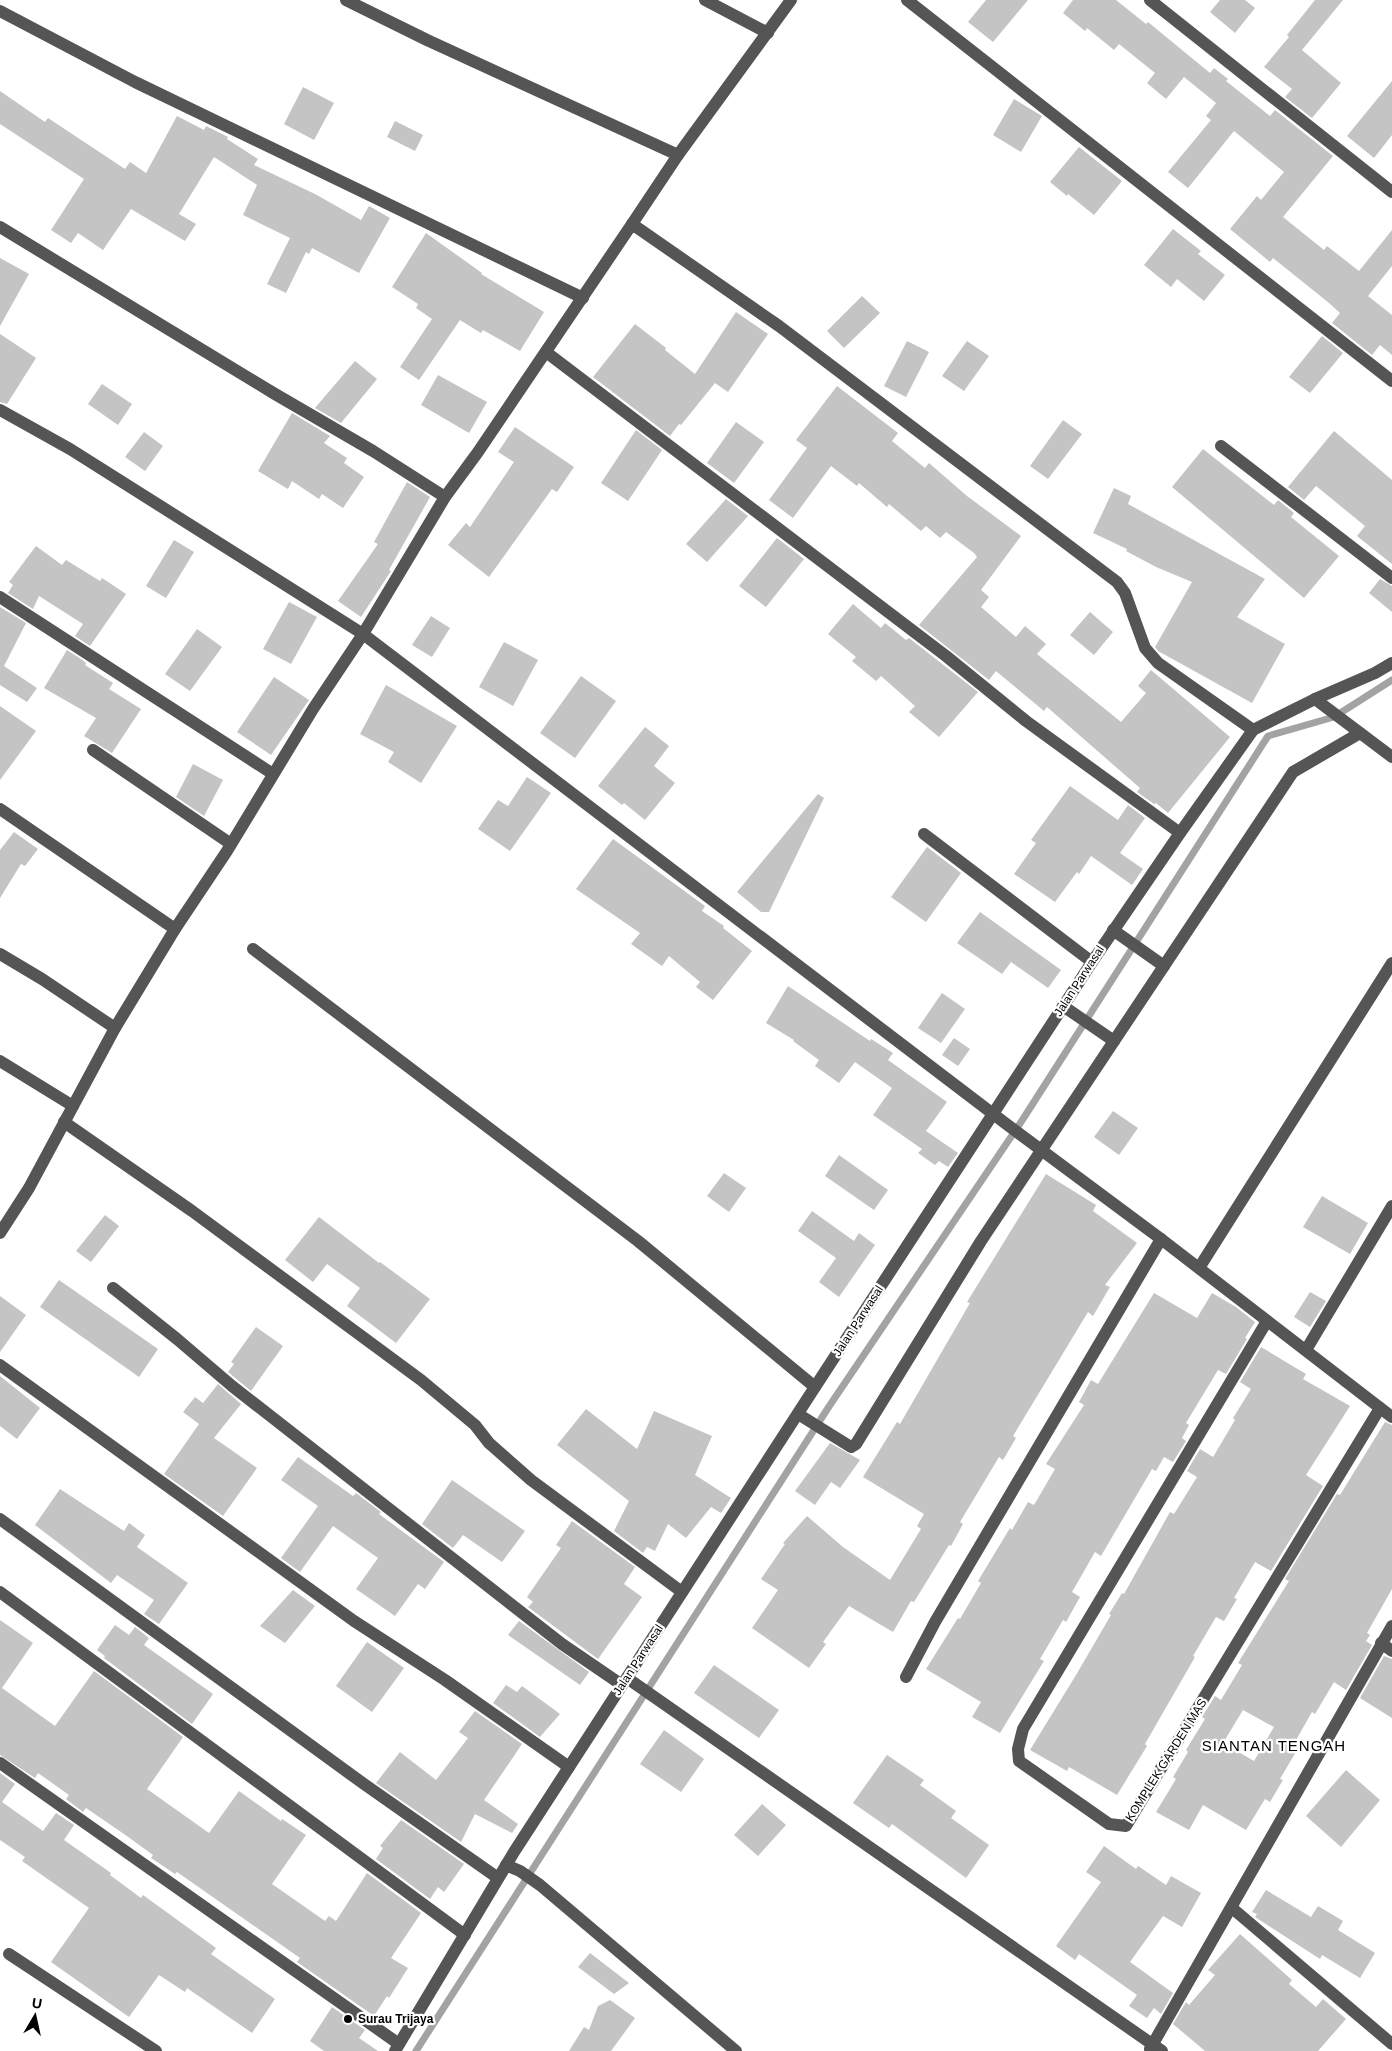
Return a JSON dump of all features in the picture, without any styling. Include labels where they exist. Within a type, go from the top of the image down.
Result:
[{"type":"street","points":[[346,0],[427,40],[678,155]]},
{"type":"street","points":[[705,0],[768,33]]},
{"type":"street","points":[[0,1233],[29,1188],[115,1028],[273,774],[363,634],[445,497],[583,298],[678,155],[791,0]]},
{"type":"street","points":[[907,0],[1392,381]]},
{"type":"street","points":[[1150,0],[1392,192]]},
{"type":"street","points":[[0,11],[135,82],[583,298]]},
{"type":"street","points":[[632,224],[779,326],[1118,582],[1125,593],[1145,648],[1158,663],[1253,730]]},
{"type":"street","points":[[0,226],[275,394],[373,451],[445,497]]},
{"type":"street","points":[[546,352],[946,656],[1026,721],[1180,832]]},
{"type":"street","points":[[0,410],[78,454],[363,634],[1006,1123],[1200,1268],[1392,1417]]},
{"type":"street","points":[[1221,446],[1392,578]]},
{"type":"street","points":[[0,596],[273,774]]},
{"type":"street","name":"Jalan Parwasal","points":[[397,2047],[498,1878],[568,1767],[628,1683],[682,1592],[803,1417],[815,1387],[993,1113],[1180,832],[1253,730],[1375,673],[1392,663]]},
{"type":"street","points":[[1316,699],[1392,757]]},
{"type":"street","points":[[803,1417],[850,1447],[861,1437],[981,1241],[1293,772],[1360,733]]},
{"type":"street","points":[[93,750],[231,844]]},
{"type":"street","points":[[0,809],[176,929]]},
{"type":"street","points":[[924,834],[1092,962]]},
{"type":"street","points":[[1114,930],[1164,966]]},
{"type":"street","points":[[253,949],[638,1241],[815,1387]]},
{"type":"street","points":[[0,954],[42,979],[115,1028]]},
{"type":"street","points":[[1200,1268],[1392,963]]},
{"type":"street","points":[[1063,1006],[1114,1041]]},
{"type":"street","points":[[0,1061],[73,1106]]},
{"type":"street","points":[[64,1122],[192,1211],[421,1380],[475,1425],[489,1443],[531,1480],[682,1592]]},
{"type":"street","points":[[1306,1350],[1392,1206]]},
{"type":"street","points":[[906,1677],[935,1622],[1161,1239]]},
{"type":"street","points":[[113,1288],[232,1386],[562,1644],[656,1700],[1155,2048],[1232,1908],[1387,1647],[1392,1626]]},
{"type":"street","name":"KOMPLEK GARDEN MAS","points":[[1267,1321],[1023,1729],[1018,1749],[1019,1761],[1109,1824],[1126,1826],[1380,1408]]},
{"type":"street","points":[[0,1365],[354,1620],[445,1680],[568,1767]]},
{"type":"street","points":[[0,1518],[357,1779],[498,1878]]},
{"type":"street","points":[[0,1592],[464,1935]]},
{"type":"street","points":[[0,1763],[397,2047]]},
{"type":"street","points":[[506,1865],[520,1871],[540,1885],[736,2051]]},
{"type":"street","points":[[1232,1908],[1392,2044]]},
{"type":"street","points":[[9,1954],[156,2051]]},
{"type":"building","points":[[986,0],[1028,0],[993,42],[968,22]]},
{"type":"building","points":[[1073,0],[1116,0],[1146,24],[1148,22],[1210,73],[1214,68],[1228,79],[1226,81],[1270,116],[1275,110],[1333,156],[1283,217],[1324,250],[1327,246],[1359,271],[1392,230],[1392,266],[1368,296],[1392,315],[1392,355],[1380,345],[1372,355],[1332,323],[1340,313],[1329,303],[1273,258],[1270,262],[1230,229],[1257,196],[1261,200],[1284,172],[1234,131],[1188,188],[1168,172],[1211,120],[1206,116],[1216,103],[1184,77],[1166,99],[1147,83],[1155,73],[1119,44],[1114,50],[1087,28],[1085,31],[1063,13]]},
{"type":"building","points":[[1220,0],[1245,0],[1255,8],[1235,33],[1210,12]]},
{"type":"building","points":[[1315,0],[1343,0],[1302,50],[1341,83],[1312,118],[1285,97],[1292,89],[1264,67],[1289,37],[1287,35]]},
{"type":"building","points":[[1392,81],[1392,135],[1374,158],[1347,136]]},
{"type":"building","points":[[303,87],[334,103],[314,140],[284,124]]},
{"type":"building","points":[[0,91],[45,122],[48,118],[125,169],[130,162],[146,173],[177,116],[204,130],[206,126],[228,137],[227,139],[258,159],[254,165],[315,194],[361,220],[369,206],[390,218],[359,273],[312,248],[309,254],[306,252],[286,293],[267,284],[290,238],[243,215],[257,185],[214,157],[179,214],[196,224],[185,241],[131,209],[103,250],[78,233],[71,243],[51,230],[84,179],[0,124]]},
{"type":"building","points":[[1014,99],[1042,116],[1021,152],[993,135]]},
{"type":"building","points":[[395,121],[423,135],[415,151],[387,137]]},
{"type":"building","points":[[1079,147],[1122,181],[1094,215],[1050,182]]},
{"type":"building","points":[[1173,229],[1201,251],[1198,254],[1225,275],[1204,301],[1177,279],[1171,287],[1144,265]]},
{"type":"building","points":[[426,233],[481,274],[544,312],[520,351],[483,330],[481,333],[460,320],[419,380],[400,367],[432,319],[416,308],[418,304],[392,287]]},
{"type":"building","points":[[0,258],[29,274],[0,326]]},
{"type":"building","points":[[862,296],[880,313],[844,348],[827,331]]},
{"type":"building","points":[[736,312],[768,334],[728,392],[715,383],[670,436],[593,377],[635,324],[695,374]]},
{"type":"building","points":[[0,334],[36,358],[7,404],[0,402]]},
{"type":"building","points":[[1322,336],[1343,353],[1310,393],[1289,377]]},
{"type":"building","points":[[907,341],[929,352],[906,397],[884,386]]},
{"type":"building","points":[[967,341],[989,356],[964,391],[942,376]]},
{"type":"building","points":[[355,361],[377,379],[341,423],[315,408]]},
{"type":"building","points":[[438,375],[487,402],[469,433],[421,405]]},
{"type":"building","points":[[102,384],[132,404],[118,425],[88,404]]},
{"type":"building","points":[[837,386],[898,433],[892,441],[925,468],[929,463],[967,496],[1021,536],[981,590],[989,597],[981,607],[1016,637],[1025,626],[1046,644],[1037,654],[1121,722],[1146,693],[1138,686],[1151,670],[1230,737],[1168,813],[1156,803],[1154,804],[1137,792],[1140,788],[1047,707],[1044,711],[996,671],[989,680],[919,625],[977,557],[974,553],[946,532],[940,538],[926,526],[921,531],[889,504],[887,507],[859,483],[857,486],[831,466],[793,518],[769,500],[807,448],[796,440]]},
{"type":"building","points":[[292,413],[330,436],[324,443],[347,458],[344,463],[364,477],[343,508],[322,494],[319,499],[292,481],[288,489],[258,471]]},
{"type":"building","points":[[1063,420],[1082,434],[1048,479],[1030,466]]},
{"type":"building","points":[[736,422],[764,442],[734,483],[707,463]]},
{"type":"building","points":[[515,427],[574,467],[557,492],[552,489],[489,577],[448,545],[466,523],[470,527],[514,462],[498,452]]},
{"type":"building","points":[[636,430],[662,450],[628,501],[601,483]]},
{"type":"building","points":[[1334,431],[1392,480],[1392,564],[1357,536],[1365,526],[1316,486],[1304,500],[1288,487]]},
{"type":"building","points":[[144,432],[163,446],[145,471],[125,457]]},
{"type":"building","points":[[1203,449],[1274,505],[1278,500],[1294,513],[1291,517],[1339,556],[1304,598],[1172,487]]},
{"type":"building","points":[[407,482],[430,497],[389,570],[391,571],[361,617],[338,601],[378,544],[374,542]]},
{"type":"building","points":[[1114,488],[1131,496],[1128,504],[1265,579],[1237,617],[1285,644],[1252,703],[1158,651],[1155,647],[1192,582],[1156,567],[1126,551],[1127,549],[1093,533]]},
{"type":"building","points":[[726,499],[748,516],[707,562],[686,544]]},
{"type":"building","points":[[777,538],[804,559],[766,607],[739,586]]},
{"type":"building","points":[[174,540],[194,552],[166,598],[146,586]]},
{"type":"building","points":[[36,546],[62,565],[66,560],[100,581],[102,578],[126,594],[90,646],[75,636],[83,624],[39,596],[33,609],[8,593],[13,585],[9,582]]},
{"type":"building","points":[[1380,579],[1392,586],[1392,612],[1369,593]]},
{"type":"building","points":[[289,602],[317,617],[291,664],[263,649]]},
{"type":"building","points":[[853,604],[881,628],[885,623],[906,640],[909,638],[978,692],[939,737],[909,712],[915,706],[881,676],[876,681],[852,661],[856,657],[828,634]]},
{"type":"building","points":[[0,607],[26,623],[4,666],[37,688],[27,702],[0,685]]},
{"type":"building","points":[[1090,612],[1113,632],[1094,655],[1070,635]]},
{"type":"building","points":[[431,616],[450,628],[432,657],[412,645]]},
{"type":"building","points":[[197,629],[222,647],[190,691],[165,674]]},
{"type":"building","points":[[504,642],[538,660],[513,706],[479,687]]},
{"type":"building","points":[[67,650],[86,663],[85,665],[113,683],[109,689],[141,709],[112,753],[84,736],[96,718],[44,688]]},
{"type":"building","points":[[581,676],[616,701],[575,758],[540,733]]},
{"type":"building","points":[[274,677],[309,700],[271,755],[237,732]]},
{"type":"building","points":[[386,685],[457,726],[421,783],[388,762],[394,752],[360,734]]},
{"type":"building","points":[[0,706],[36,731],[0,780]]},
{"type":"building","points":[[645,727],[669,746],[654,766],[675,783],[645,820],[598,786]]},
{"type":"building","points":[[193,764],[223,780],[204,816],[176,797]]},
{"type":"building","points":[[527,777],[551,793],[510,851],[478,829],[498,800],[508,806]]},
{"type":"building","points":[[1070,786],[1118,820],[1128,805],[1145,818],[1120,853],[1143,869],[1132,885],[1091,856],[1079,874],[1077,872],[1055,902],[1014,874],[1036,843],[1031,840]]},
{"type":"building","points":[[818,794],[824,798],[769,912],[761,912],[737,892]]},
{"type":"building","points":[[14,832],[38,849],[25,866],[21,864],[0,898],[0,850]]},
{"type":"building","points":[[613,839],[705,906],[702,911],[724,926],[723,928],[752,951],[713,1000],[696,987],[700,982],[669,956],[662,966],[631,944],[640,933],[576,889]]},
{"type":"building","points":[[927,847],[961,873],[926,922],[891,897]]},
{"type":"building","points":[[980,912],[1061,970],[1048,988],[1011,962],[1002,974],[957,943]]},
{"type":"building","points":[[788,986],[870,1041],[871,1039],[893,1053],[888,1060],[947,1102],[926,1131],[958,1153],[948,1167],[939,1161],[935,1165],[918,1153],[922,1149],[873,1115],[892,1088],[855,1062],[839,1083],[815,1066],[819,1060],[794,1040],[766,1023]]},
{"type":"building","points":[[942,993],[965,1009],[941,1043],[918,1028]]},
{"type":"building","points":[[954,1038],[970,1049],[958,1066],[942,1055]]},
{"type":"building","points":[[1113,1111],[1138,1128],[1119,1155],[1094,1137]]},
{"type":"building","points":[[839,1155],[888,1190],[874,1210],[825,1176]]},
{"type":"building","points":[[724,1173],[746,1188],[729,1212],[707,1196]]},
{"type":"building","points":[[1046,1174],[1096,1205],[1093,1211],[1137,1243],[1105,1285],[1110,1287],[1093,1316],[1088,1312],[1013,1436],[1016,1438],[1003,1460],[999,1457],[960,1522],[963,1524],[951,1546],[949,1545],[914,1602],[911,1601],[893,1632],[849,1606],[823,1642],[826,1644],[809,1668],[752,1628],[778,1590],[761,1579],[785,1544],[783,1543],[807,1516],[843,1547],[890,1580],[921,1529],[917,1526],[924,1514],[863,1477],[897,1422],[900,1424],[970,1303],[967,1302]]},
{"type":"building","points":[[1322,1196],[1368,1223],[1350,1254],[1303,1227]]},
{"type":"building","points":[[812,1211],[854,1241],[859,1233],[875,1245],[839,1297],[819,1282],[836,1258],[798,1231]]},
{"type":"building","points":[[105,1215],[119,1226],[91,1262],[76,1251]]},
{"type":"building","points":[[319,1217],[430,1299],[396,1343],[347,1306],[360,1288],[327,1264],[313,1282],[285,1260]]},
{"type":"building","points":[[59,1280],[158,1349],[139,1377],[40,1307]]},
{"type":"building","points":[[1310,1292],[1326,1301],[1310,1327],[1294,1317]]},
{"type":"building","points":[[1154,1293],[1197,1318],[1212,1293],[1236,1307],[1255,1322],[1226,1374],[1218,1370],[1186,1423],[1189,1425],[1182,1438],[1186,1441],[1173,1462],[1164,1457],[1156,1471],[1152,1469],[1101,1556],[1095,1552],[1072,1592],[1080,1597],[1066,1622],[1063,1620],[1040,1659],[1044,1661],[1000,1733],[972,1717],[981,1702],[926,1669],[958,1618],[960,1619],[981,1583],[978,1581],[1010,1528],[1012,1530],[1028,1502],[1034,1505],[1055,1469],[1046,1464],[1084,1405],[1079,1402],[1091,1380],[1098,1384]]},
{"type":"building","points":[[0,1296],[26,1315],[0,1352]]},
{"type":"building","points":[[256,1327],[283,1346],[251,1391],[228,1372],[234,1364],[231,1362]]},
{"type":"building","points":[[1261,1347],[1306,1374],[1303,1379],[1350,1406],[1306,1475],[1323,1486],[1271,1571],[1255,1562],[1234,1598],[1237,1599],[1224,1621],[1216,1617],[1145,1744],[1147,1746],[1117,1795],[1069,1767],[1067,1771],[1030,1750],[1111,1615],[1109,1614],[1122,1593],[1124,1594],[1170,1512],[1174,1514],[1197,1477],[1187,1471],[1200,1449],[1213,1457],[1235,1420],[1233,1418],[1251,1389],[1240,1382]]},
{"type":"building","points":[[0,1376],[40,1408],[17,1439],[0,1426]]},
{"type":"building","points":[[218,1384],[241,1404],[214,1438],[257,1468],[223,1516],[164,1474],[199,1424],[183,1412],[195,1397],[203,1403]]},
{"type":"building","points":[[586,1409],[637,1449],[654,1411],[712,1436],[695,1475],[731,1498],[721,1513],[711,1507],[686,1538],[668,1524],[655,1551],[647,1547],[643,1553],[614,1531],[629,1501],[557,1445]]},
{"type":"building","points":[[1385,1422],[1392,1425],[1392,1589],[1367,1633],[1370,1635],[1366,1641],[1372,1645],[1346,1690],[1334,1682],[1315,1714],[1312,1712],[1292,1747],[1297,1750],[1280,1779],[1283,1780],[1270,1802],[1265,1799],[1246,1830],[1203,1805],[1189,1830],[1156,1812],[1176,1779],[1173,1777],[1188,1752],[1186,1750],[1205,1719],[1202,1717],[1215,1696],[1221,1700],[1242,1665],[1238,1663],[1289,1581],[1285,1579],[1337,1494],[1340,1495]],"holes":[[[1243,1710],[1274,1727],[1254,1761],[1223,1743]]]},
{"type":"building","points":[[830,1443],[860,1460],[840,1488],[831,1482],[815,1505],[795,1491]]},
{"type":"building","points":[[298,1457],[353,1496],[356,1493],[381,1512],[379,1514],[444,1562],[425,1589],[418,1584],[395,1616],[356,1589],[378,1558],[333,1526],[300,1572],[281,1558],[318,1506],[281,1480]]},
{"type":"building","points":[[452,1480],[525,1531],[502,1562],[463,1535],[453,1548],[422,1524]]},
{"type":"building","points":[[60,1489],[124,1531],[129,1523],[145,1535],[137,1547],[188,1583],[159,1624],[144,1614],[154,1600],[117,1575],[111,1583],[35,1525]]},
{"type":"building","points":[[572,1521],[635,1567],[624,1584],[642,1597],[598,1659],[528,1607],[533,1602],[527,1597],[561,1548],[556,1545]]},
{"type":"building","points":[[293,1590],[315,1606],[285,1643],[260,1626]]},
{"type":"building","points":[[0,1620],[33,1643],[2,1688],[55,1726],[94,1671],[183,1737],[147,1789],[209,1833],[239,1791],[281,1821],[282,1819],[306,1835],[272,1884],[325,1921],[329,1916],[336,1921],[367,1873],[421,1913],[391,1958],[408,1968],[389,1998],[387,1996],[374,2016],[297,1962],[300,1958],[177,1872],[175,1874],[151,1858],[153,1855],[124,1834],[86,1808],[83,1812],[66,1799],[69,1795],[38,1773],[35,1778],[0,1755]]},
{"type":"building","points":[[519,1621],[589,1672],[580,1685],[508,1635]]},
{"type":"building","points":[[115,1625],[129,1635],[135,1627],[149,1638],[144,1645],[213,1694],[192,1724],[104,1658],[105,1656],[97,1650]]},
{"type":"building","points":[[367,1642],[404,1668],[372,1712],[336,1686]]},
{"type":"building","points":[[1384,1656],[1392,1659],[1392,1718],[1360,1698]]},
{"type":"building","points":[[714,1665],[779,1710],[759,1738],[694,1693]]},
{"type":"building","points":[[506,1685],[517,1692],[522,1686],[560,1714],[540,1737],[493,1703]]},
{"type":"building","points":[[475,1711],[522,1744],[484,1800],[518,1824],[512,1833],[475,1814],[461,1842],[376,1783],[400,1752],[436,1780],[468,1738],[459,1732]]},
{"type":"building","points":[[664,1730],[704,1759],[681,1792],[640,1764]]},
{"type":"building","points":[[887,1755],[924,1780],[920,1785],[956,1811],[951,1818],[989,1845],[966,1878],[892,1824],[889,1828],[853,1803]]},
{"type":"building","points":[[1346,1770],[1380,1800],[1341,1847],[1306,1816]]},
{"type":"building","points":[[0,1773],[15,1784],[2,1802],[43,1831],[56,1813],[74,1825],[64,1840],[111,1873],[110,1875],[141,1898],[143,1895],[216,1948],[211,1954],[275,1999],[252,2033],[187,1988],[185,1992],[159,1975],[129,2017],[51,1962],[89,1908],[22,1861],[25,1857],[0,1840]]},
{"type":"building","points":[[762,1804],[786,1825],[758,1856],[734,1835]]},
{"type":"building","points":[[401,1820],[464,1864],[444,1892],[438,1887],[430,1899],[376,1859],[383,1848],[380,1846]]},
{"type":"building","points":[[1104,1846],[1136,1869],[1138,1866],[1166,1885],[1171,1876],[1201,1893],[1182,1927],[1163,1916],[1130,1962],[1173,1993],[1161,2014],[1154,2008],[1147,2018],[1129,2006],[1137,1995],[1079,1954],[1075,1960],[1056,1946],[1101,1882],[1086,1872]]},
{"type":"building","points":[[1266,1890],[1311,1917],[1318,1906],[1343,1921],[1338,1930],[1375,1953],[1360,1978],[1322,1955],[1320,1959],[1255,1917],[1257,1914],[1252,1912]]},
{"type":"building","points":[[1240,1934],[1292,1980],[1289,1984],[1316,2007],[1323,1999],[1346,2019],[1318,2051],[1205,2051],[1173,2024],[1186,2002],[1189,2005],[1215,1975],[1208,1970]]},
{"type":"building","points":[[590,1953],[629,1983],[614,1994],[578,1967]]},
{"type":"building","points":[[610,2000],[635,2018],[611,2051],[569,2051],[584,2027],[589,2030],[598,2006]]},
{"type":"building","points":[[332,2007],[365,2030],[359,2038],[378,2051],[324,2051],[310,2041]]},
{"type":"waterway","points":[[416,2051],[828,1408],[1023,1119],[1268,736],[1334,717],[1392,680]]},
{"type":"place","name":"Surau Trijaya","points":[[348,2019]]},
{"type":"district","name":"SIANTAN TENGAH","points":[[1274,1746]]}]
